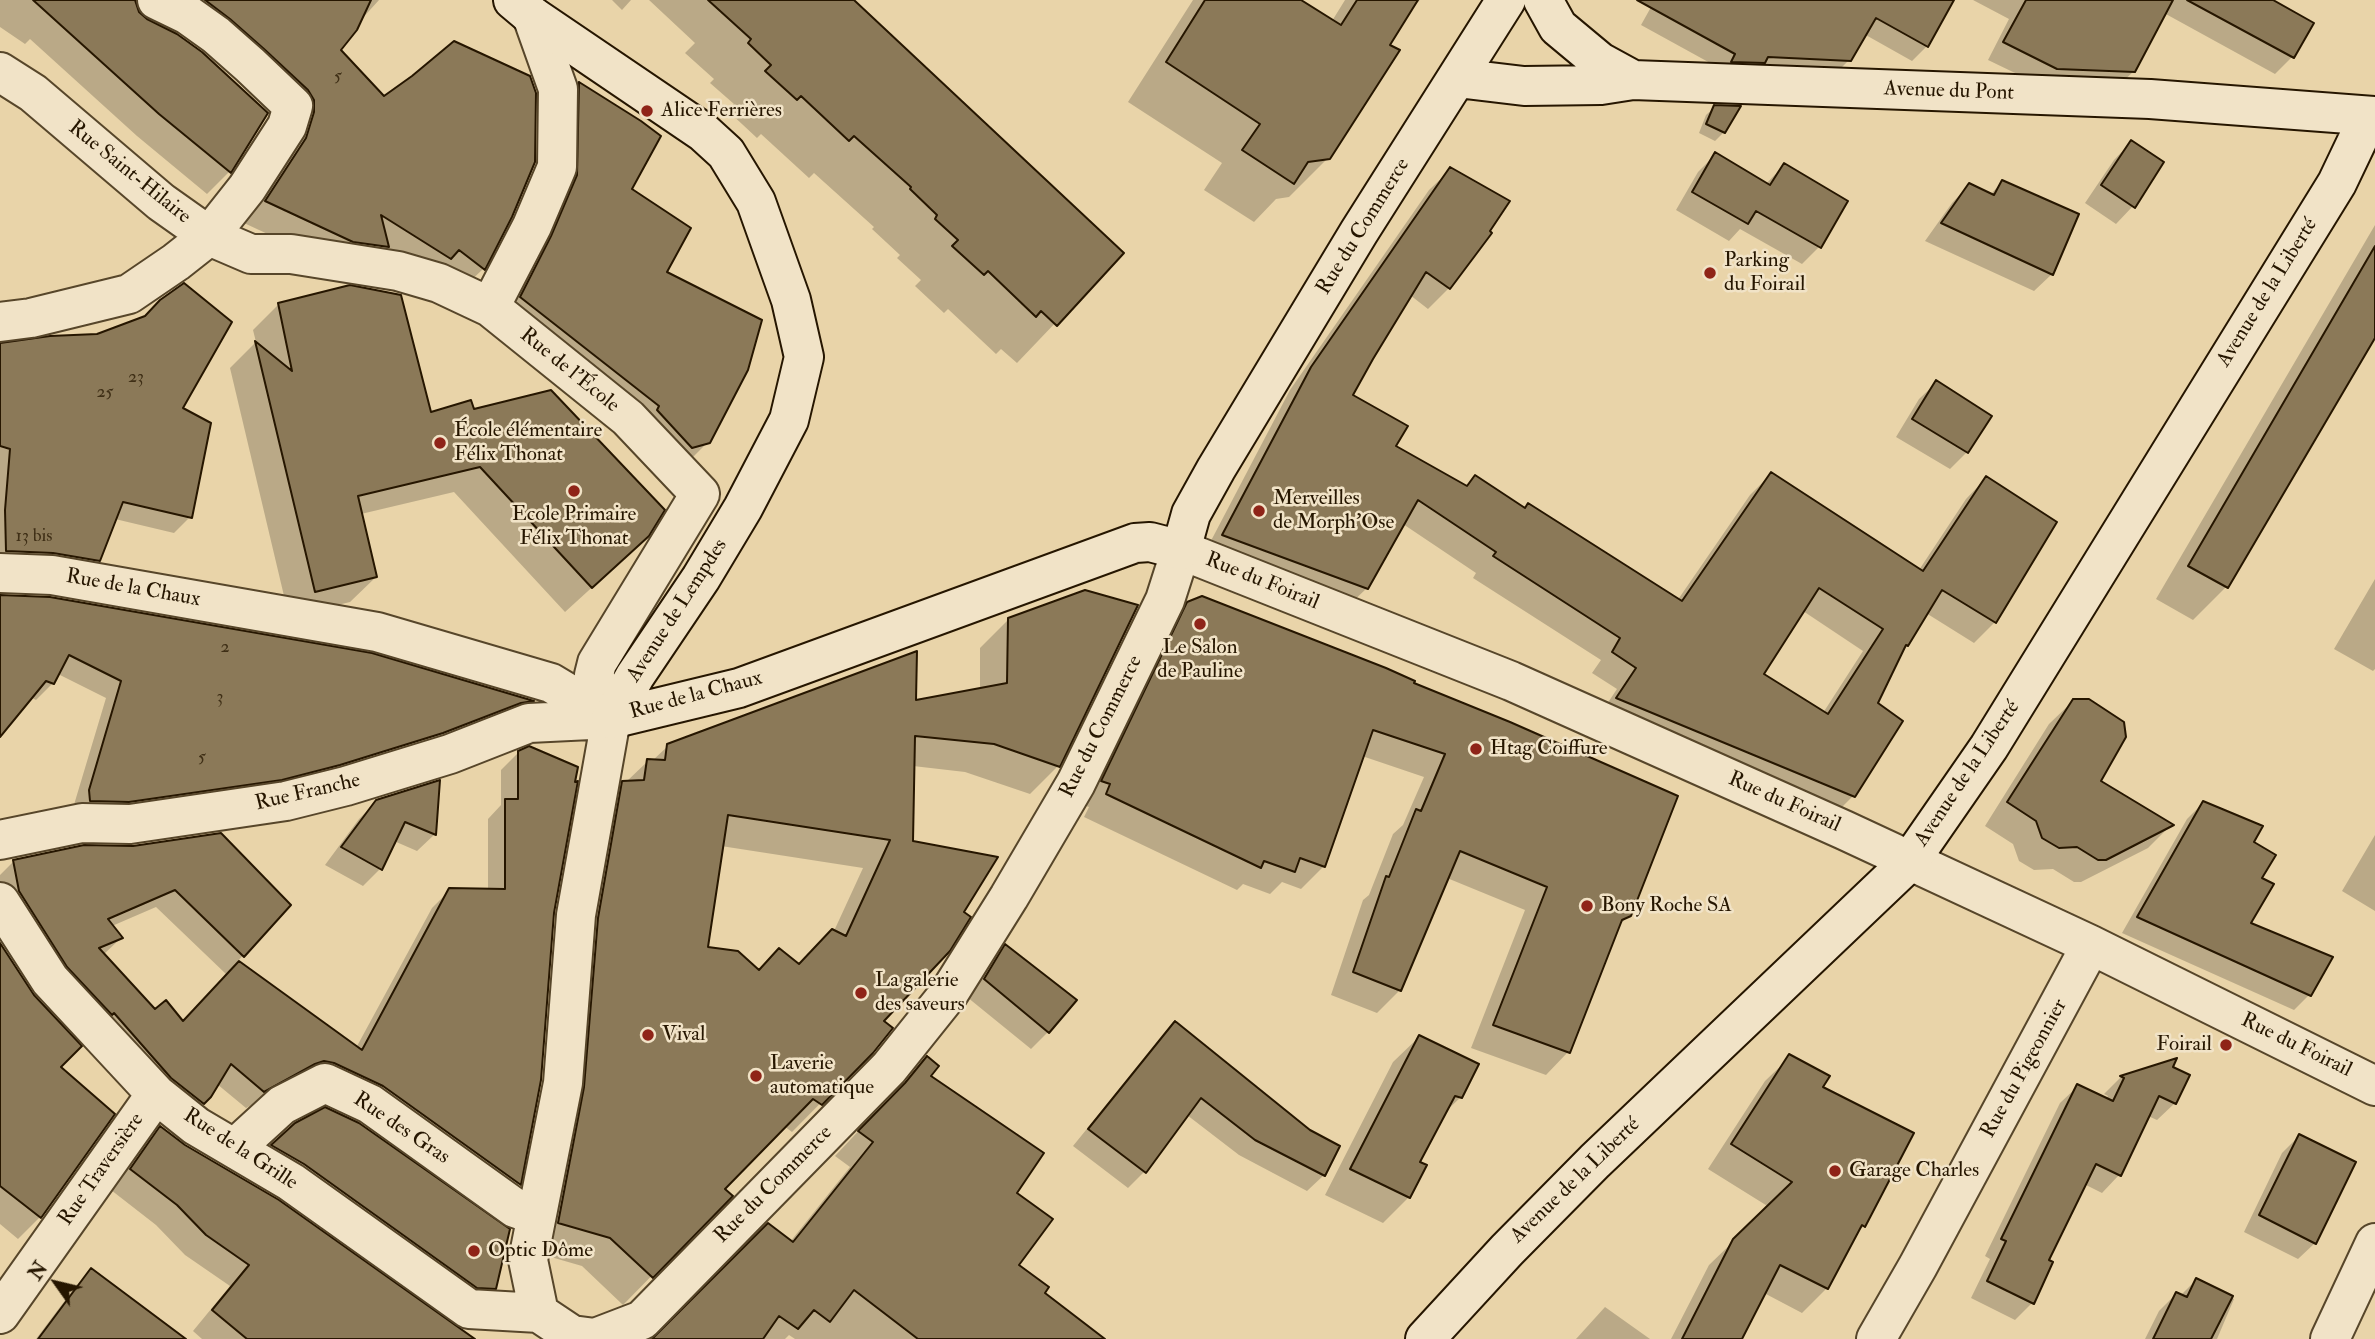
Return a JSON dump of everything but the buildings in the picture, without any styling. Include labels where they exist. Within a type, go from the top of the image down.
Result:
[{"type":"street","points":[[157,0],[188,15],[216,34],[293,106],[287,126],[247,188],[209,236]]},
{"type":"street","name":"Rue du Commerce","points":[[571,1337],[595,1338],[642,1320],[889,1068],[949,993],[1076,783],[1165,600],[1191,514],[1216,469],[1359,232],[1506,0]]},
{"type":"street","name":"Avenue du Pont","points":[[1543,0],[1558,27],[1600,62],[1633,80]]},
{"type":"street","points":[[490,307],[532,226],[557,167],[558,89],[523,8]]},
{"type":"street","name":"Avenue de Lempdes","points":[[523,8],[703,132],[726,153],[756,202],[791,300],[804,356],[789,420],[743,508],[701,578],[635,676],[611,719],[576,915],[563,1083],[528,1260],[539,1313]]},
{"type":"street","name":"Rue Saint-Hilaire","points":[[0,72],[33,93],[161,202],[209,236],[129,294],[31,318],[0,322]]},
{"type":"street","name":"Avenue du Pont","points":[[1457,78],[1524,86],[1601,85],[1633,80],[2150,99],[2266,109],[2373,112]]},
{"type":"street","name":"Avenue de la Liberté","points":[[1425,1339],[1507,1250],[1595,1161],[1910,861],[1989,747],[2337,183],[2373,112]]},
{"type":"street","name":"Rue de l'École","points":[[209,236],[251,254],[291,254],[398,271],[439,283],[490,307],[628,418],[700,494],[597,663],[594,675],[611,719]]},
{"type":"street","name":"Rue de la Chaux","points":[[0,573],[52,575],[377,632],[551,683],[611,719],[739,688],[1135,543],[1150,542],[1181,550]]},
{"type":"street","name":"Rue du Foirail","points":[[1181,550],[1511,681],[2091,945],[2375,1086]]},
{"type":"street","name":"Rue Franche","points":[[0,841],[82,823],[130,824],[286,801],[346,786],[450,754],[529,723],[611,719]]},
{"type":"street","name":"Rue de la Grille","points":[[0,903],[50,980],[156,1094],[196,1126],[291,1182],[469,1310],[539,1313]]},
{"type":"street","name":"Rue du Pigeonnier","points":[[1875,1339],[1924,1254],[2091,945]]},
{"type":"street","name":"Rue des Gras","points":[[234,1148],[282,1105],[325,1083],[370,1104],[514,1208],[535,1215]]},
{"type":"street","name":"Rue Traversière","points":[[0,1314],[156,1094]]},
{"type":"street","points":[[2330,1339],[2375,1243]]},
{"type":"street","points":[[539,1313],[571,1337]]},
{"type":"place","name":"Alice Ferrières","points":[[647,111]]},
{"type":"place","name":"Parking du Foirail","points":[[1710,273]]},
{"type":"place","name":"École élémentaire Félix Thonat","points":[[440,443]]},
{"type":"place","name":"Ecole Primaire Félix Thonat","points":[[574,491]]},
{"type":"place","name":"Merveilles de Morph'Ose","points":[[1259,511]]},
{"type":"place","name":"Le Salon de Pauline","points":[[1200,624]]},
{"type":"place","name":"Htag Coiffure","points":[[1476,749]]},
{"type":"place","name":"Bony Roche SA","points":[[1587,906]]},
{"type":"place","name":"La galerie des saveurs","points":[[861,993]]},
{"type":"place","name":"Vival","points":[[648,1035]]},
{"type":"place","name":"Foirail","points":[[2226,1045]]},
{"type":"place","name":"Laverie automatique","points":[[756,1076]]},
{"type":"place","name":"Garage Charles","points":[[1835,1171]]},
{"type":"place","name":"Optic Dôme","points":[[474,1251]]}]
